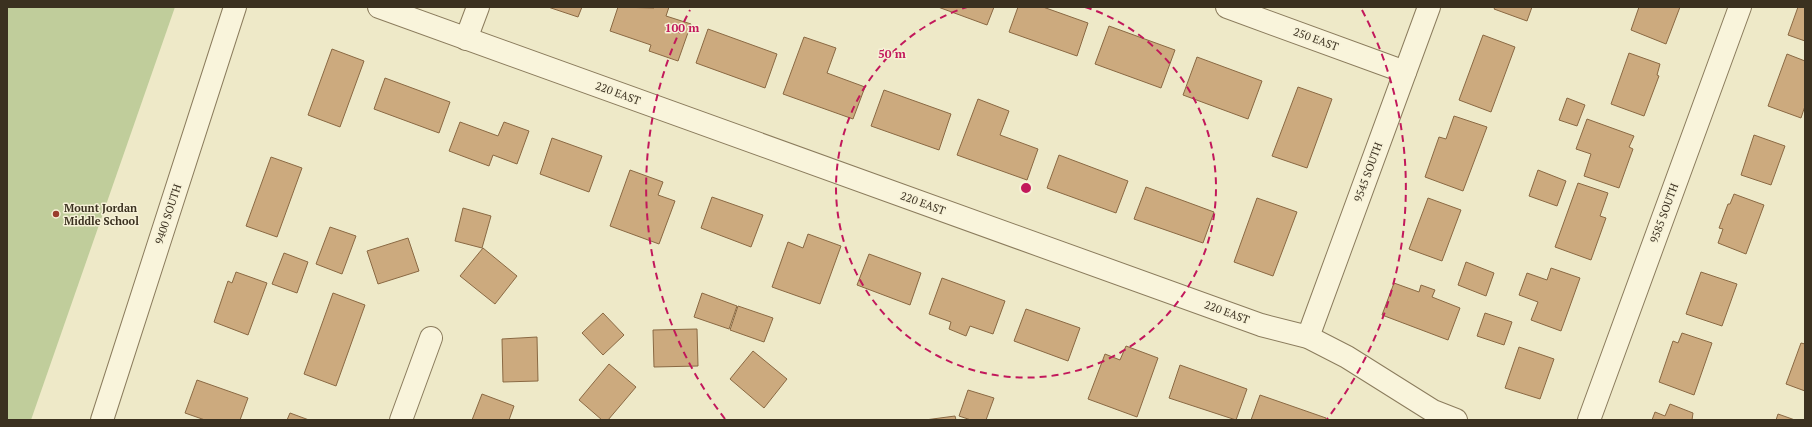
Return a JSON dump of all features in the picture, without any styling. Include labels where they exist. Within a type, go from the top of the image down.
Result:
[{"type":"street","name":"9400 SOUTH","points":[[102,420],[235,7]]},
{"type":"street","name":"220 EAST","points":[[379,7],[1261,325],[1308,337],[1347,357],[1433,411],[1456,420]]},
{"type":"street","points":[[466,39],[478,7]]},
{"type":"street","name":"250 EAST","points":[[1227,7],[1405,72]]},
{"type":"street","name":"9545 SOUTH","points":[[1308,337],[1429,7]]},
{"type":"street","name":"9585 SOUTH","points":[[1589,420],[1740,7]]},
{"type":"street","points":[[401,420],[431,338]]},
{"type":"green space","name":"Mount Jordan Middle School","points":[[7,7],[175,7],[31,420],[7,420]]},
{"type":"building","points":[[548,7],[582,7],[578,17]]},
{"type":"building","points":[[618,7],[669,7],[666,16],[691,24],[678,61],[649,51],[651,45],[610,31]]},
{"type":"building","points":[[938,7],[994,7],[987,25]]},
{"type":"building","points":[[1018,7],[1043,7],[1088,23],[1077,56],[1009,32]]},
{"type":"building","points":[[1495,7],[1532,7],[1527,21],[1494,9]]},
{"type":"building","points":[[1639,7],[1680,7],[1666,44],[1631,30]]},
{"type":"building","points":[[1798,7],[1805,7],[1805,41],[1788,35]]},
{"type":"building","points":[[1109,26],[1175,50],[1161,88],[1095,64]]},
{"type":"building","points":[[708,29],[777,54],[765,88],[696,63]]},
{"type":"building","points":[[1483,35],[1515,47],[1491,112],[1459,100]]},
{"type":"building","points":[[804,37],[836,48],[827,73],[865,87],[853,119],[783,94]]},
{"type":"building","points":[[332,49],[364,61],[340,127],[308,115]]},
{"type":"building","points":[[1629,53],[1660,64],[1657,75],[1659,76],[1644,116],[1611,104]]},
{"type":"building","points":[[1787,54],[1805,61],[1805,106],[1801,118],[1768,106]]},
{"type":"building","points":[[1197,57],[1262,81],[1248,119],[1183,95]]},
{"type":"building","points":[[385,78],[450,102],[439,133],[374,109]]},
{"type":"building","points":[[1298,87],[1332,99],[1307,168],[1272,156]]},
{"type":"building","points":[[884,90],[951,114],[939,150],[871,126]]},
{"type":"building","points":[[1567,98],[1585,105],[1577,126],[1559,120]]},
{"type":"building","points":[[978,99],[1009,111],[1000,135],[1038,149],[1027,180],[957,155]]},
{"type":"building","points":[[1454,116],[1487,127],[1463,191],[1425,177],[1439,137],[1446,139]]},
{"type":"building","points":[[1587,119],[1634,136],[1629,147],[1633,149],[1619,188],[1584,176],[1591,154],[1576,149]]},
{"type":"building","points":[[460,122],[498,136],[504,122],[529,131],[517,164],[493,155],[489,166],[449,151]]},
{"type":"building","points":[[1754,135],[1785,146],[1771,185],[1741,175]]},
{"type":"building","points":[[552,138],[602,156],[589,192],[540,174]]},
{"type":"building","points":[[1059,155],[1128,181],[1116,213],[1047,188]]},
{"type":"building","points":[[271,157],[302,168],[277,237],[246,226]]},
{"type":"building","points":[[630,170],[663,182],[658,195],[675,201],[659,244],[610,226]]},
{"type":"building","points":[[1538,170],[1566,181],[1557,206],[1529,196]]},
{"type":"building","points":[[1578,183],[1608,193],[1600,216],[1606,218],[1591,260],[1555,247]]},
{"type":"building","points":[[1146,187],[1214,212],[1203,243],[1134,219]]},
{"type":"building","points":[[1734,194],[1764,205],[1746,254],[1718,243],[1723,229],[1719,228],[1728,204],[1730,204]]},
{"type":"building","points":[[712,197],[763,215],[751,247],[701,228]]},
{"type":"building","points":[[1257,198],[1297,212],[1273,276],[1234,262]]},
{"type":"building","points":[[1428,198],[1461,210],[1442,261],[1409,249]]},
{"type":"building","points":[[463,208],[491,216],[482,248],[455,241]]},
{"type":"building","points":[[330,227],[356,236],[342,274],[316,264]]},
{"type":"building","points":[[808,234],[841,246],[820,304],[772,287],[788,242],[803,248]]},
{"type":"building","points":[[408,238],[419,271],[378,284],[367,251]]},
{"type":"building","points":[[483,248],[517,276],[495,304],[460,276]]},
{"type":"building","points":[[284,253],[308,262],[297,293],[272,284]]},
{"type":"building","points":[[869,254],[921,273],[910,305],[857,285]]},
{"type":"building","points":[[1466,262],[1494,273],[1486,296],[1458,285]]},
{"type":"building","points":[[1551,268],[1580,278],[1561,331],[1531,320],[1538,302],[1519,295],[1527,273],[1547,280]]},
{"type":"building","points":[[236,272],[267,283],[248,335],[214,322],[228,281],[232,283]]},
{"type":"building","points":[[1701,272],[1737,284],[1722,326],[1686,314]]},
{"type":"building","points":[[942,278],[1005,301],[993,334],[970,326],[966,336],[949,329],[951,322],[929,314]]},
{"type":"building","points":[[1394,283],[1419,292],[1421,285],[1435,290],[1432,297],[1460,308],[1448,340],[1382,315]]},
{"type":"building","points":[[333,293],[365,305],[336,386],[304,374]]},
{"type":"building","points":[[702,293],[737,306],[729,329],[694,317]]},
{"type":"building","points":[[738,306],[773,318],[764,342],[730,330]]},
{"type":"building","points":[[1026,309],[1080,328],[1068,361],[1014,341]]},
{"type":"building","points":[[603,313],[624,335],[603,355],[582,333]]},
{"type":"building","points":[[1485,313],[1512,322],[1504,345],[1477,336]]},
{"type":"building","points":[[697,329],[698,366],[654,367],[653,330]]},
{"type":"building","points":[[1682,333],[1712,343],[1694,395],[1659,382],[1673,341],[1678,343]]},
{"type":"building","points":[[537,337],[538,381],[503,382],[502,339]]},
{"type":"building","points":[[1801,343],[1805,344],[1805,391],[1786,384]]},
{"type":"building","points":[[1126,346],[1158,358],[1137,417],[1088,399],[1105,354],[1120,360]]},
{"type":"building","points":[[1519,347],[1554,359],[1540,399],[1505,388]]},
{"type":"building","points":[[753,351],[787,379],[764,408],[730,379]]},
{"type":"building","points":[[609,364],[636,387],[608,420],[602,420],[579,400]]},
{"type":"building","points":[[1180,365],[1247,389],[1236,420],[1169,398]]},
{"type":"building","points":[[197,380],[248,398],[240,420],[205,420],[185,413]]},
{"type":"building","points":[[968,390],[994,398],[986,420],[971,420],[959,416]]},
{"type":"building","points":[[482,394],[514,406],[509,420],[472,420]]},
{"type":"building","points":[[1260,395],[1326,418],[1326,420],[1251,420]]},
{"type":"building","points":[[1670,404],[1693,413],[1692,420],[1652,420],[1655,412],[1665,416]]},
{"type":"building","points":[[290,413],[309,420],[287,420]]},
{"type":"building","points":[[1778,414],[1795,420],[1776,420]]},
{"type":"building","points":[[955,416],[956,420],[925,420]]},
{"type":"place","name":"Mount Jordan Middle School","points":[[56,214]]}]
